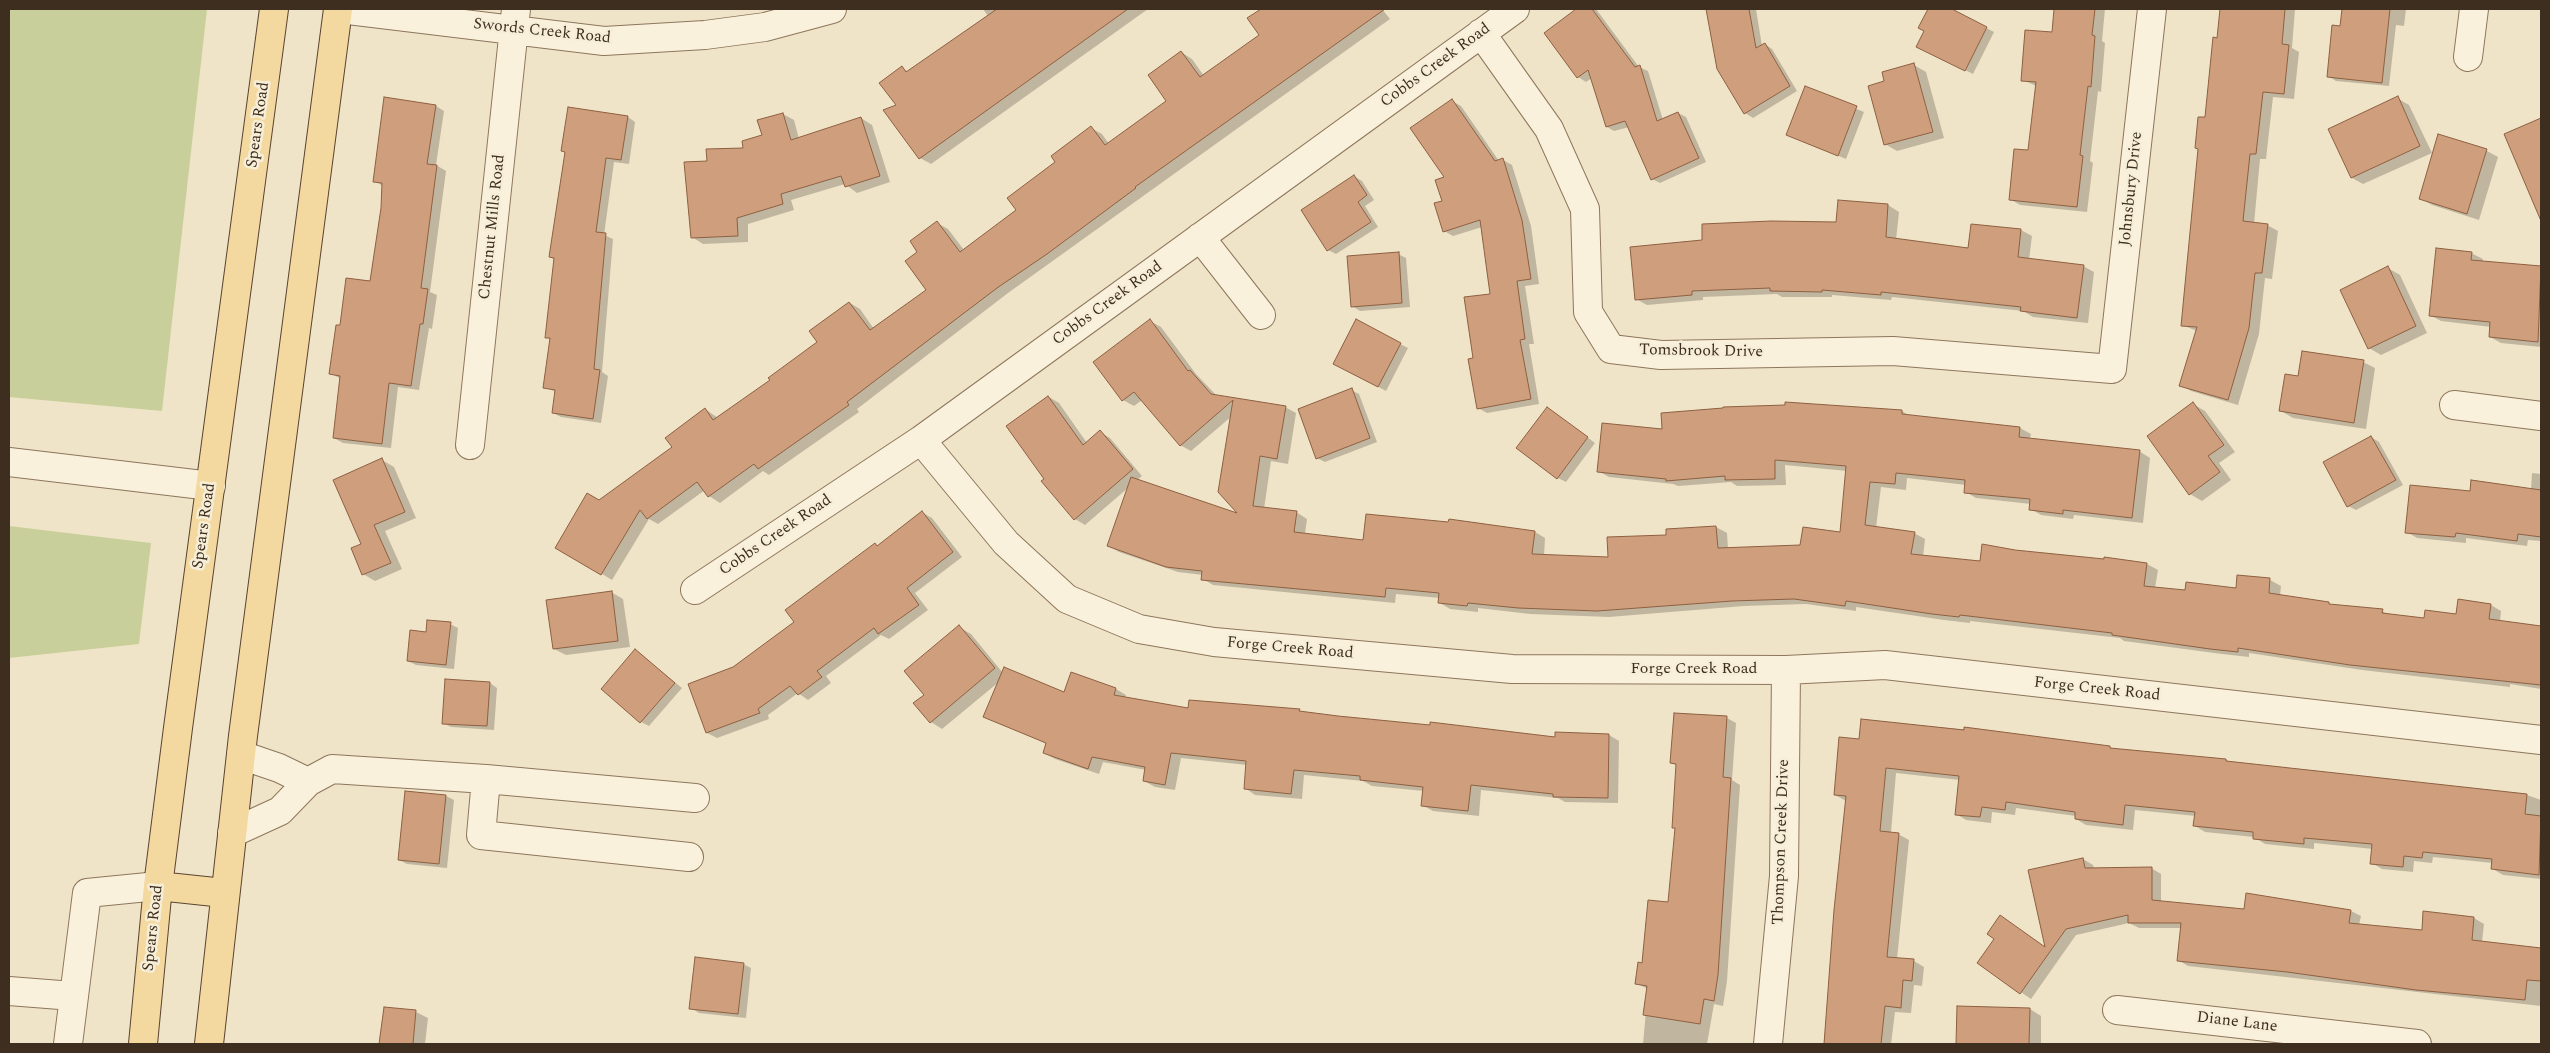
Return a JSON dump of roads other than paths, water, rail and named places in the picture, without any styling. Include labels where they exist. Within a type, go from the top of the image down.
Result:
[{"type":"main road","name":"Spears Road","points":[[143,1044],[158,886],[274,9]]},
{"type":"main road","points":[[209,1044],[224,893],[241,755],[339,9]]},
{"type":"main road","points":[[158,886],[224,893]]},
{"type":"street","name":"Swords Creek Road","points":[[339,9],[515,20],[604,41],[705,35],[765,27],[832,9]]},
{"type":"street","name":"Cobbs Creek Road","points":[[695,590],[921,440],[1515,9]]},
{"type":"street","name":"Johnsbury Drive","points":[[2112,369],[2152,9]]},
{"type":"street","points":[[2468,57],[2474,9]]},
{"type":"street","name":"Chestnut Mills Road","points":[[470,445],[515,20]]},
{"type":"street","name":"Tomsbrook Drive","points":[[1481,33],[1549,129],[1584,209],[1588,312],[1611,349],[1661,355],[1893,351],[2112,369]]},
{"type":"street","points":[[1200,237],[1261,315]]},
{"type":"street","points":[[2454,405],[2541,416]]},
{"type":"street","name":"Forge Creek Road","points":[[921,440],[1006,543],[1067,599],[1139,629],[1214,642],[1512,669],[1786,670],[1885,665],[2541,740]]},
{"type":"street","points":[[9,462],[211,486]]},
{"type":"street","name":"Thompson Creek Drive","points":[[1768,1044],[1784,876],[1786,670]]},
{"type":"street","points":[[241,755],[279,768],[308,782]]},
{"type":"street","points":[[232,833],[280,811],[308,782],[332,769],[486,779],[695,798]]},
{"type":"street","points":[[486,779],[481,835],[689,857]]},
{"type":"street","points":[[68,1044],[86,893],[158,886]]},
{"type":"street","points":[[9,991],[73,996]]},
{"type":"street","name":"Diane Lane","points":[[2117,1010],[2417,1044]]}]
